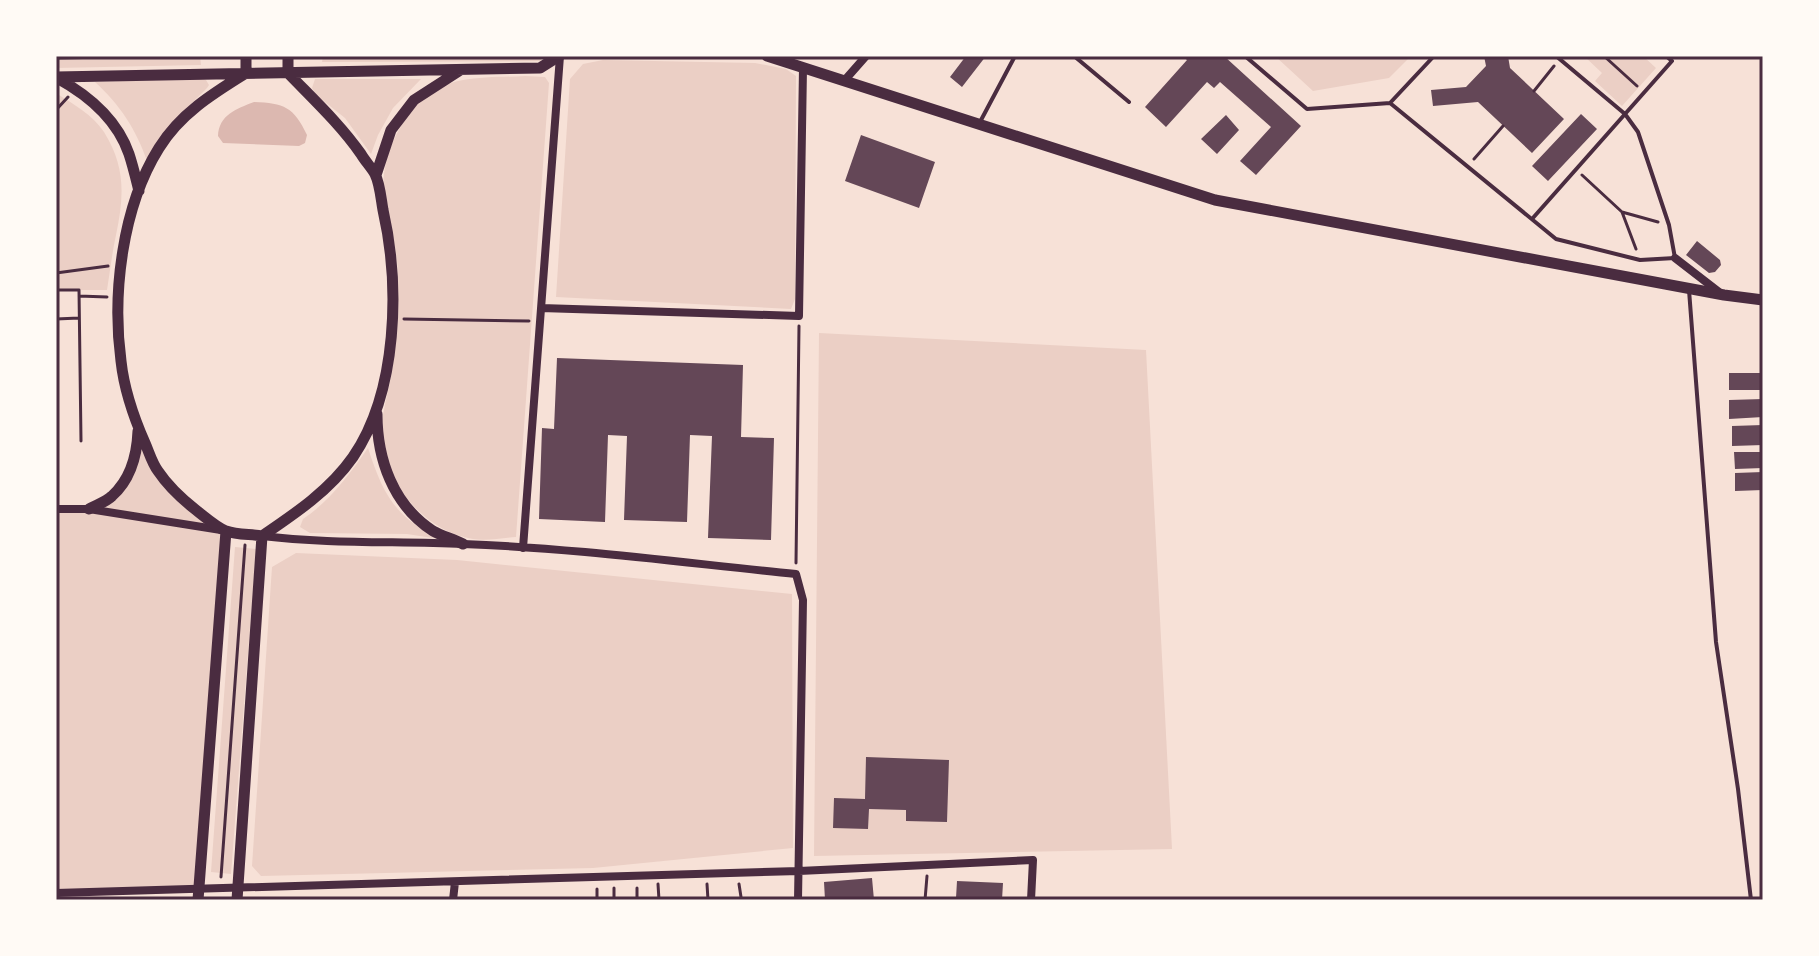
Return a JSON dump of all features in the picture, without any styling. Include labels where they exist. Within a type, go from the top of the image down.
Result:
[{"type":"street","points":[[246,56],[246,73]]},
{"type":"street","points":[[288,56],[288,73],[348,136],[376,175],[393,278],[390,344],[377,410],[377,438],[383,466],[395,491],[412,513],[434,531],[463,544]]},
{"type":"street","points":[[56,77],[540,68],[559,56]]},
{"type":"street","points":[[523,548],[559,56]]},
{"type":"street","points":[[767,56],[1215,200],[1689,289],[1763,300]]},
{"type":"street","points":[[844,81],[866,56]]},
{"type":"street","points":[[541,308],[799,316],[803,68]]},
{"type":"street","points":[[376,175],[391,130],[414,100],[461,70]]},
{"type":"street","points":[[226,531],[181,498],[157,470],[138,427],[121,362],[118,297],[128,223],[158,150],[172,130],[207,97],[246,73]]},
{"type":"street","points":[[56,77],[87,96],[111,121],[129,152],[139,191]]},
{"type":"street","points":[[1675,258],[1724,295]]},
{"type":"street","points":[[262,536],[314,501],[353,457],[377,410]]},
{"type":"street","points":[[89,509],[111,498],[128,477],[137,453],[138,427]]},
{"type":"street","points":[[56,509],[89,509],[303,541],[523,548],[796,574],[803,600],[798,900]]},
{"type":"street","points":[[199,895],[226,531]]},
{"type":"street","points":[[238,894],[262,536]]},
{"type":"street","points":[[56,893],[199,895],[220,889],[238,894],[455,882],[1033,860],[1031,900]]},
{"type":"street","points":[[453,900],[455,882]]},
{"type":"lane","points":[[978,124],[1015,56]]},
{"type":"lane","points":[[1074,56],[1129,102]]},
{"type":"lane","points":[[1245,56],[1307,109],[1390,103],[1434,56]]},
{"type":"lane","points":[[1532,219],[1672,61],[1666,56]]},
{"type":"lane","points":[[1390,103],[1556,239],[1640,260],[1675,258],[1669,225],[1638,132],[1625,114],[1558,58]]},
{"type":"lane","points":[[1689,289],[1716,642],[1751,900]]},
{"type":"path","points":[[56,58],[165,56]]},
{"type":"path","points":[[1604,56],[1644,92]]},
{"type":"path","points":[[1534,91],[1558,58]]},
{"type":"path","points":[[1468,167],[1503,126]]},
{"type":"path","points":[[1576,170],[1622,212],[1669,225]]},
{"type":"path","points":[[1622,212],[1640,260]]},
{"type":"path","points":[[56,273],[120,265]]},
{"type":"path","points":[[56,290],[79,290],[81,441]]},
{"type":"path","points":[[79,296],[118,297]]},
{"type":"path","points":[[796,574],[799,316]]},
{"type":"path","points":[[393,317],[409,320],[540,320]]},
{"type":"path","points":[[56,319],[79,318]]},
{"type":"path","points":[[220,889],[245,534]]},
{"type":"path","points":[[925,900],[927,865]]},
{"type":"path","points":[[707,874],[708,900]]},
{"type":"shaded area","points":[[56,56],[200,56],[201,65],[56,68]]},
{"type":"shaded area","points":[[323,56],[541,56],[541,61],[322,62]]},
{"type":"shaded area","points":[[1275,56],[1411,56],[1389,78],[1313,91]]},
{"type":"shaded area","points":[[1584,56],[1643,56],[1656,68],[1622,106],[1595,81],[1602,73]]},
{"type":"shaded area","points":[[603,60],[755,63],[786,69],[796,76],[795,299],[791,309],[556,297],[570,79],[583,64]]},
{"type":"shaded area","points":[[545,77],[549,83],[516,537],[473,539],[436,525],[421,513],[396,481],[383,444],[383,419],[394,360],[398,273],[383,182],[397,132],[420,101],[431,92],[470,79]]},
{"type":"shaded area","points":[[315,79],[421,79],[393,108],[371,154],[345,118],[316,95],[312,88]]},
{"type":"shaded area","points":[[206,80],[209,85],[177,118],[147,161],[126,118],[95,82]]},
{"type":"shaded area","points":[[56,93],[82,110],[104,132],[120,170],[121,208],[107,290],[56,290]]},
{"type":"shaded area","points":[[254,102],[287,108],[307,135],[305,143],[299,146],[223,143],[218,136],[225,118]]},
{"type":"shaded area","points":[[819,333],[1146,350],[1172,849],[814,856]]},
{"type":"shaded area","points":[[138,427],[157,470],[226,531],[199,890],[56,890],[56,509],[89,509],[128,477]]},
{"type":"shaded area","points":[[368,448],[392,502],[411,522],[439,539],[407,534],[310,533],[300,527],[303,519],[338,487]]},
{"type":"shaded area","points":[[235,547],[256,549],[231,874],[211,872]]},
{"type":"shaded area","points":[[296,553],[457,560],[792,594],[793,848],[593,868],[261,876],[252,866],[272,567]]},
{"type":"building","points":[[966,56],[986,56],[962,87],[950,77]]},
{"type":"building","points":[[1182,56],[1224,56],[1301,126],[1256,175],[1240,161],[1271,127],[1220,82],[1214,88],[1207,82],[1166,127],[1145,107],[1187,60]]},
{"type":"building","points":[[1484,56],[1508,56],[1510,68],[1564,119],[1532,153],[1478,102],[1433,106],[1431,90],[1466,87],[1486,66]]},
{"type":"building","points":[[1581,114],[1597,129],[1548,181],[1532,166]]},
{"type":"building","points":[[1226,115],[1239,130],[1217,154],[1201,139]]},
{"type":"building","points":[[861,135],[935,162],[919,208],[845,181]]},
{"type":"building","points":[[1697,241],[1720,260],[1721,265],[1715,272],[1709,273],[1686,255]]},
{"type":"building","points":[[557,358],[743,365],[741,437],[774,438],[771,540],[708,538],[712,436],[690,435],[687,522],[624,520],[627,436],[608,435],[605,522],[539,519],[542,428],[554,429]]},
{"type":"building","points":[[1729,373],[1763,373],[1763,390],[1729,390]]},
{"type":"building","points":[[1763,399],[1763,417],[1729,419],[1729,400]]},
{"type":"building","points":[[1763,425],[1763,445],[1732,446],[1732,426]]},
{"type":"building","points":[[1734,452],[1763,452],[1763,468],[1735,469]]},
{"type":"building","points":[[1763,472],[1763,490],[1735,491],[1735,473]]},
{"type":"building","points":[[866,757],[949,760],[947,822],[906,821],[906,810],[869,809],[868,829],[833,828],[834,798],[865,799]]},
{"type":"building","points":[[872,878],[874,900],[825,900],[824,882]]},
{"type":"building","points":[[957,881],[1003,883],[1002,900],[956,898]]}]
